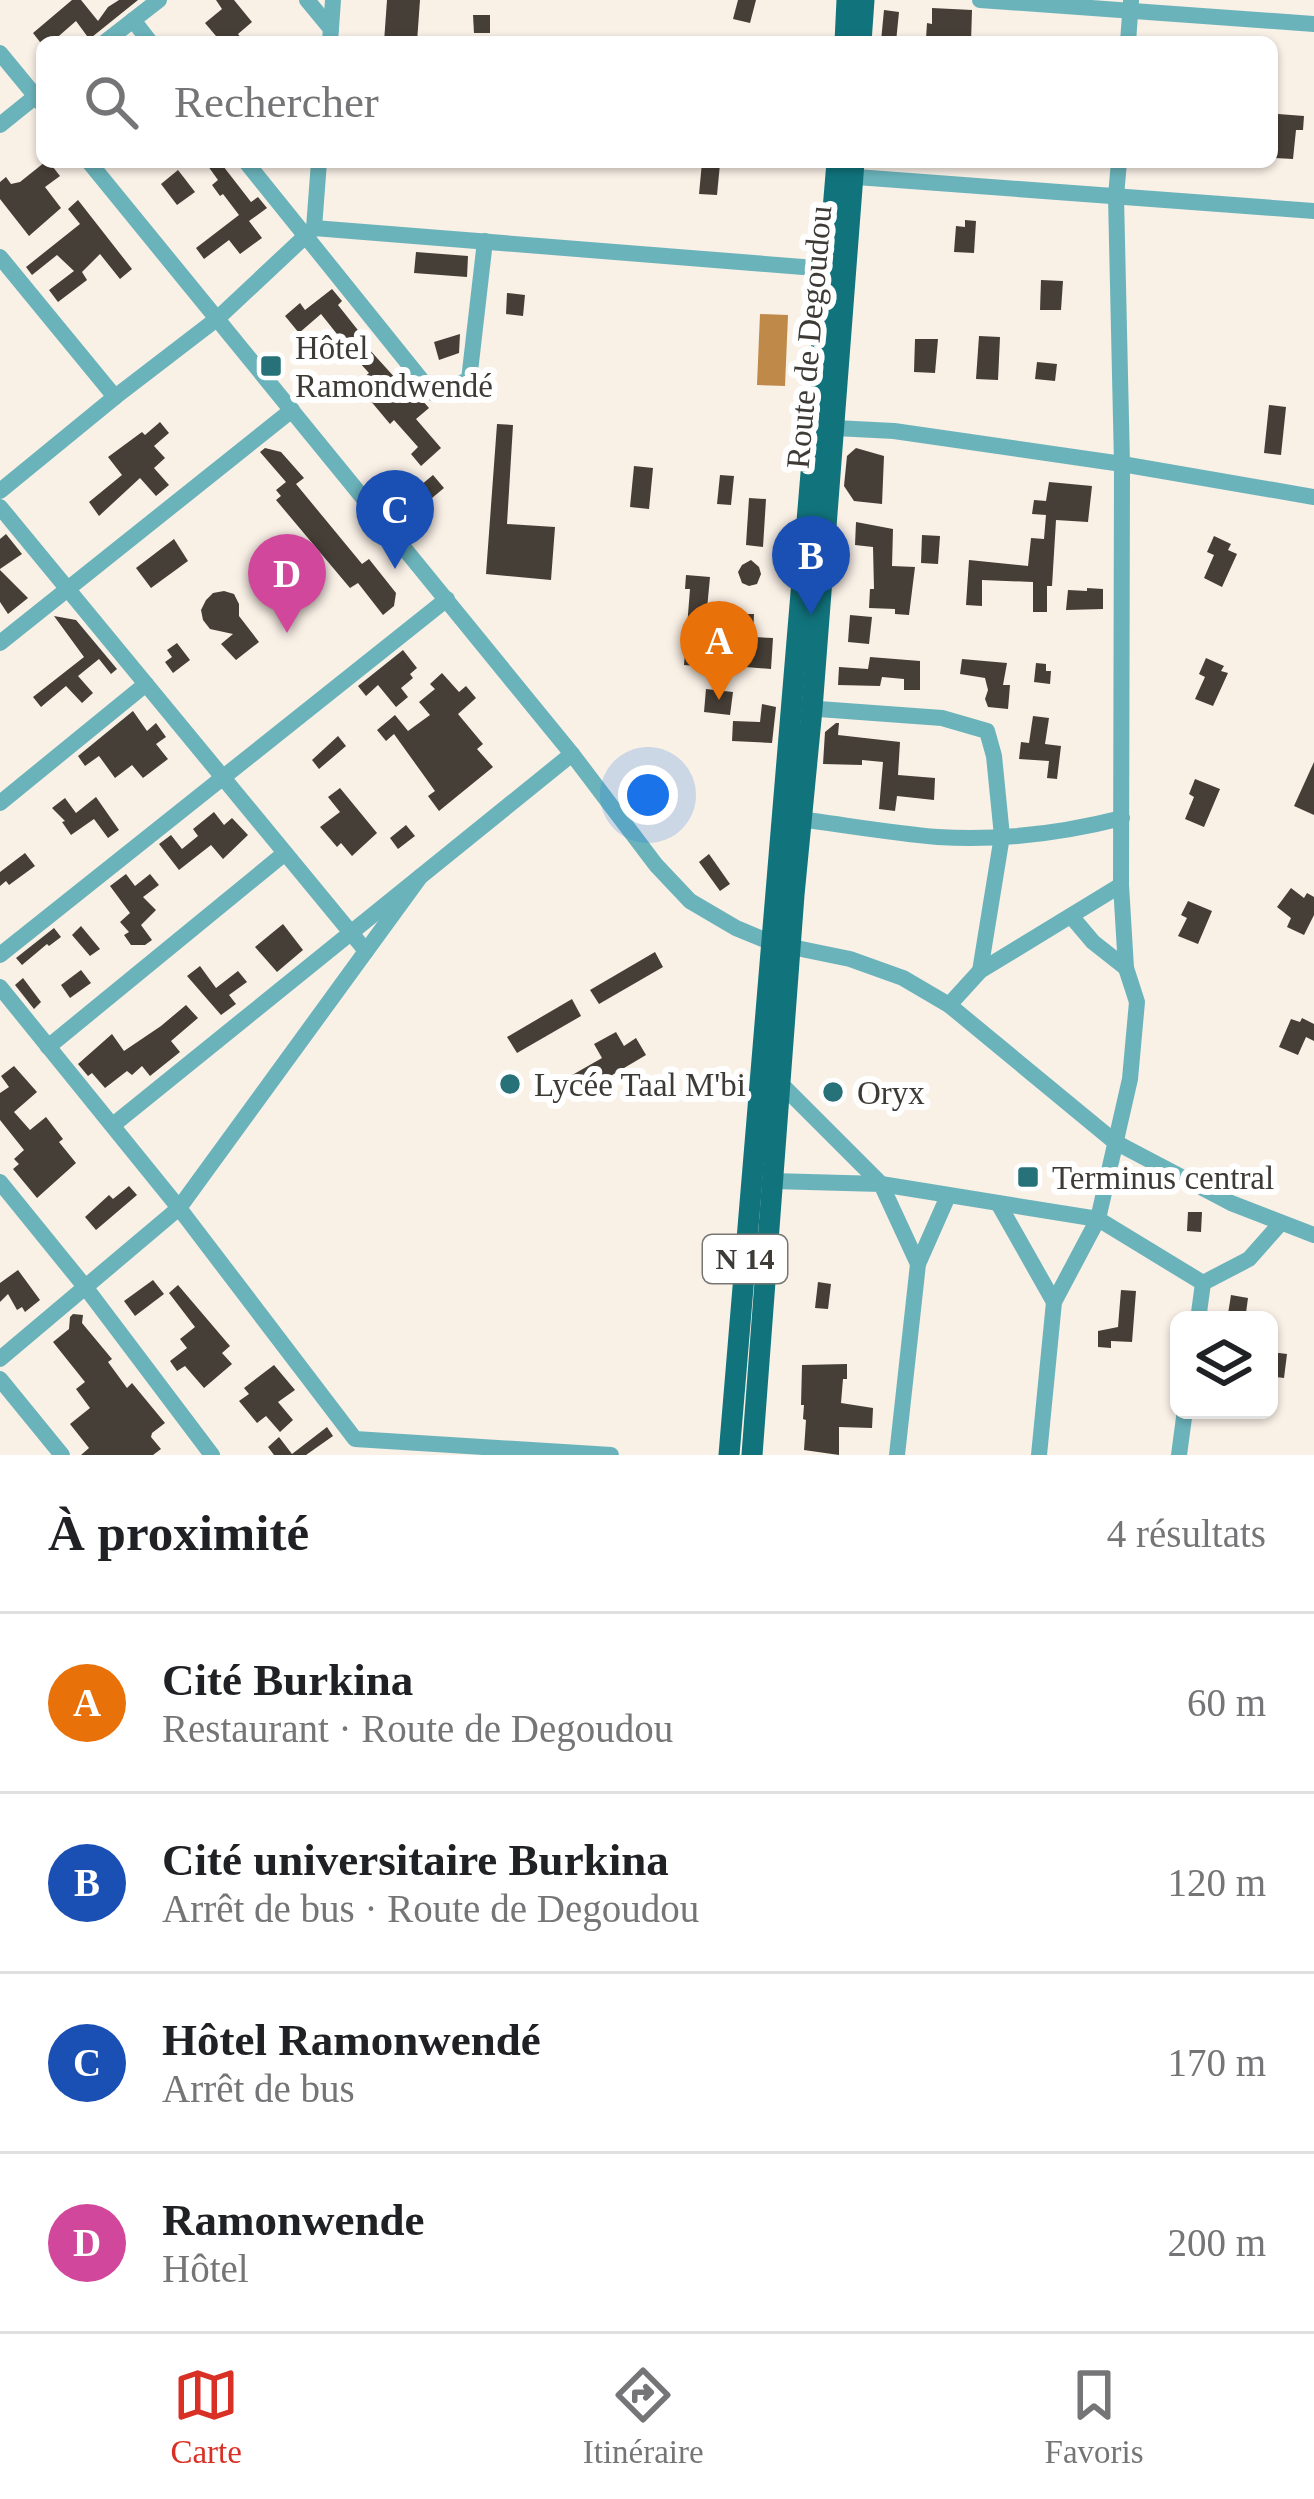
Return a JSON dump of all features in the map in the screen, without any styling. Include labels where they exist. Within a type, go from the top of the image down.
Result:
[{"type":"main road","points":[[844,36],[847,0]]},
{"type":"main road","points":[[862,36],[865,0]]},
{"type":"main road","name":"Route de Degoudou","points":[[781,945],[802,708],[828,269],[845,169]]},
{"type":"main road","name":"Route de Degoudou","points":[[802,708],[835,428],[845,169]]},
{"type":"main road","name":"N 14","points":[[729,1455],[761,1064],[781,945]]},
{"type":"main road","name":"N 14","points":[[752,1455],[779,1083],[781,945]]},
{"type":"street","points":[[113,36],[159,0]]},
{"type":"street","points":[[307,0],[330,36]]},
{"type":"street","points":[[330,36],[333,0]]},
{"type":"street","points":[[980,0],[1131,6],[1314,24]]},
{"type":"street","points":[[1128,36],[1131,6]]},
{"type":"street","points":[[133,20],[145,36]]},
{"type":"street","points":[[0,53],[36,93]]},
{"type":"street","points":[[0,125],[36,100]]},
{"type":"street","points":[[94,168],[690,902],[736,928],[781,945],[850,959],[902,978],[949,1005],[1115,1142],[1231,1203],[1314,1235]]},
{"type":"street","points":[[252,168],[310,232],[432,393],[469,380],[485,242]]},
{"type":"street","points":[[0,491],[218,318],[310,232],[319,168]]},
{"type":"street","points":[[1039,1455],[1054,1302],[1098,1219],[1130,1079],[1138,1003],[1126,968],[1121,885],[1118,168]]},
{"type":"street","points":[[845,169],[1314,211]]},
{"type":"street","points":[[310,232],[828,269]]},
{"type":"street","points":[[0,257],[115,397]]},
{"type":"street","points":[[0,643],[292,410]]},
{"type":"street","points":[[835,428],[894,431],[1314,497]]},
{"type":"street","points":[[0,470],[24,472]]},
{"type":"street","points":[[0,508],[366,951]]},
{"type":"street","points":[[0,956],[447,599]]},
{"type":"street","points":[[0,803],[146,684]]},
{"type":"street","points":[[802,708],[942,718],[987,731],[1002,836],[980,970]]},
{"type":"street","points":[[113,1125],[572,754]]},
{"type":"street","points":[[793,819],[941,837],[1065,830],[1122,818]]},
{"type":"street","points":[[48,1047],[285,853]]},
{"type":"street","points":[[0,1358],[179,1208],[420,877]]},
{"type":"street","points":[[949,1005],[980,970],[1121,885]]},
{"type":"street","points":[[1071,916],[1093,942],[1126,968]]},
{"type":"street","points":[[0,987],[179,1208],[355,1438],[610,1455]]},
{"type":"street","points":[[761,1064],[880,1184],[917,1264]]},
{"type":"street","points":[[0,1181],[212,1455]]},
{"type":"street","points":[[772,1181],[880,1184],[1098,1219],[1203,1283]]},
{"type":"street","points":[[897,1455],[917,1264],[949,1196]]},
{"type":"street","points":[[998,1203],[1054,1302]]},
{"type":"street","points":[[1203,1283],[1249,1259],[1280,1224]]},
{"type":"street","points":[[1199,1311],[1203,1283]]},
{"type":"street","points":[[0,1379],[52,1452]]},
{"type":"street","points":[[1179,1455],[1184,1419]]},
{"type":"shaded area","points":[[760,314],[788,315],[785,386],[757,385]]},
{"type":"building","points":[[72,0],[81,0],[98,21],[119,0],[138,0],[93,36],[87,36],[76,21],[59,36],[33,33]]},
{"type":"building","points":[[216,0],[234,0],[252,22],[240,36],[216,36],[205,23],[222,9]]},
{"type":"building","points":[[387,0],[420,0],[417,36],[384,36]]},
{"type":"building","points":[[738,0],[756,0],[750,23],[733,19]]},
{"type":"building","points":[[932,8],[972,10],[971,36],[926,36],[927,23],[932,24]]},
{"type":"building","points":[[884,10],[899,12],[897,36],[881,36]]},
{"type":"building","points":[[473,15],[490,15],[490,33],[474,33]]},
{"type":"building","points":[[1278,114],[1304,116],[1303,130],[1296,130],[1293,159],[1278,158]]},
{"type":"building","points":[[38,168],[54,168],[60,176],[45,187],[61,208],[29,236],[0,199],[0,182],[6,177],[11,184]]},
{"type":"building","points":[[209,168],[225,168],[251,202],[258,197],[267,208],[249,221],[262,238],[240,254],[229,240],[204,259],[196,248],[239,215],[212,185],[218,180]]},
{"type":"building","points":[[701,168],[720,168],[717,195],[699,194]]},
{"type":"building","points":[[178,170],[195,192],[177,205],[161,184]]},
{"type":"building","points":[[78,200],[132,269],[120,279],[100,254],[82,272],[87,280],[58,302],[49,290],[74,271],[57,255],[32,275],[26,267],[80,224],[68,209]]},
{"type":"building","points":[[965,220],[976,221],[974,253],[954,252],[956,226],[965,227]]},
{"type":"building","points":[[416,252],[468,256],[467,277],[414,273]]},
{"type":"building","points":[[1041,280],[1063,281],[1061,310],[1040,310]]},
{"type":"building","points":[[332,289],[342,301],[338,305],[361,334],[358,337],[417,402],[421,399],[429,408],[416,419],[441,448],[421,466],[411,454],[418,447],[369,399],[374,394],[362,379],[369,373],[321,314],[299,333],[285,316],[300,303],[305,310]]},
{"type":"building","points":[[507,293],[525,295],[523,316],[506,314]]},
{"type":"building","points":[[460,334],[459,353],[439,360],[434,342]]},
{"type":"building","points":[[979,336],[1000,337],[998,380],[976,379]]},
{"type":"building","points":[[915,339],[938,339],[935,373],[914,372]]},
{"type":"building","points":[[1037,362],[1057,364],[1055,381],[1035,379]]},
{"type":"building","points":[[1269,405],[1286,407],[1281,455],[1264,453]]},
{"type":"building","points":[[160,422],[169,433],[154,446],[165,458],[154,468],[169,485],[156,496],[140,478],[99,516],[89,502],[122,475],[108,457]]},
{"type":"building","points":[[497,424],[513,425],[507,524],[555,527],[551,580],[486,574]]},
{"type":"building","points":[[265,448],[281,452],[304,478],[296,484],[362,564],[369,559],[396,593],[394,606],[383,615],[358,583],[350,588],[276,500],[281,496],[276,490],[286,482],[260,452]]},
{"type":"building","points":[[856,448],[884,456],[882,504],[854,501],[844,486],[847,456]]},
{"type":"building","points":[[634,466],[653,468],[649,509],[630,507]]},
{"type":"building","points":[[433,475],[444,488],[426,503],[415,490]]},
{"type":"building","points":[[720,475],[734,476],[731,505],[717,504]]},
{"type":"building","points":[[1049,482],[1092,486],[1088,522],[1056,520],[1047,612],[1033,612],[1033,582],[982,580],[982,606],[966,605],[969,560],[1028,566],[1031,538],[1044,539],[1046,515],[1032,514],[1034,500],[1046,501]]},
{"type":"building","points":[[749,498],[766,499],[763,547],[746,545]]},
{"type":"building","points":[[856,522],[893,529],[892,566],[915,567],[909,615],[869,608],[870,589],[874,589],[873,547],[855,545]]},
{"type":"building","points":[[6,534],[22,554],[0,569],[0,539]]},
{"type":"building","points":[[922,535],[940,536],[938,564],[921,563]]},
{"type":"building","points":[[1214,536],[1231,544],[1228,550],[1237,554],[1222,587],[1204,578],[1214,555],[1207,552]]},
{"type":"building","points":[[174,539],[188,561],[151,588],[136,568]]},
{"type":"building","points":[[751,560],[761,574],[757,584],[749,586],[742,583],[738,572]]},
{"type":"building","points":[[0,570],[28,598],[8,614],[0,602]]},
{"type":"building","points":[[686,575],[710,577],[707,609],[754,614],[753,637],[773,638],[771,669],[733,666],[734,642],[698,640],[697,666],[684,665],[690,589],[685,589]]},
{"type":"building","points":[[1103,589],[1103,609],[1066,610],[1068,590]]},
{"type":"building","points":[[213,593],[234,594],[239,616],[259,642],[236,660],[221,644],[233,634],[210,629],[201,610]]},
{"type":"building","points":[[850,615],[872,617],[869,644],[848,642]]},
{"type":"building","points":[[54,616],[76,620],[117,669],[111,674],[99,659],[78,676],[93,693],[82,703],[66,686],[41,707],[33,697],[84,657]]},
{"type":"building","points":[[177,643],[190,660],[173,673],[165,662],[172,657],[167,650]]},
{"type":"building","points":[[403,650],[417,668],[401,688],[408,697],[396,707],[378,685],[366,696],[358,686]]},
{"type":"building","points":[[870,657],[920,661],[920,690],[904,690],[904,679],[882,677],[880,686],[838,685],[839,667],[868,669]]},
{"type":"building","points":[[1206,658],[1228,673],[1213,706],[1195,699],[1205,677],[1199,674]]},
{"type":"building","points":[[962,659],[1007,663],[1003,685],[1010,685],[1008,709],[988,707],[985,678],[960,674]]},
{"type":"building","points":[[1036,663],[1046,664],[1046,671],[1051,671],[1050,684],[1034,682]]},
{"type":"building","points":[[442,673],[459,692],[466,686],[476,698],[458,714],[483,744],[477,749],[493,767],[439,811],[428,796],[435,791],[394,734],[386,741],[377,730],[395,715],[408,731],[430,715],[419,702],[435,689],[430,684]]},
{"type":"building","points":[[706,689],[733,692],[730,715],[704,712]]},
{"type":"building","points":[[762,704],[776,707],[772,743],[732,741],[733,721],[760,722]]},
{"type":"building","points":[[133,711],[147,731],[156,723],[166,737],[156,744],[168,759],[143,778],[132,765],[115,778],[99,756],[85,766],[78,756]]},
{"type":"building","points":[[1033,716],[1049,718],[1045,744],[1061,746],[1057,779],[1047,778],[1049,761],[1019,759],[1021,742],[1029,743]]},
{"type":"building","points":[[836,723],[838,735],[900,742],[898,775],[935,778],[934,800],[897,796],[895,811],[879,809],[883,762],[823,764],[825,732]]},
{"type":"building","points":[[338,736],[346,746],[319,769],[312,760]]},
{"type":"building","points":[[1314,762],[1314,815],[1294,806]]},
{"type":"building","points":[[1195,779],[1220,789],[1204,827],[1185,819]]},
{"type":"building","points":[[340,788],[377,833],[352,856],[320,827],[340,812],[328,797]]},
{"type":"building","points":[[96,797],[119,830],[108,838],[94,819],[71,835],[52,808],[65,798],[76,813]]},
{"type":"building","points":[[214,812],[224,825],[232,818],[248,835],[223,859],[211,845],[179,870],[159,844],[171,835],[182,849],[198,836],[193,829]]},
{"type":"building","points":[[406,825],[415,836],[398,849],[390,838]]},
{"type":"building","points":[[25,853],[35,866],[0,886],[0,872]]},
{"type":"building","points":[[709,854],[730,884],[720,891],[699,862]]},
{"type":"building","points":[[126,874],[135,886],[150,874],[159,885],[143,897],[156,910],[141,925],[152,940],[145,945],[131,945],[124,935],[129,932],[120,922],[130,913],[110,886]]},
{"type":"building","points":[[1291,888],[1304,898],[1307,893],[1314,897],[1314,915],[1304,935],[1287,927],[1291,918],[1277,907]]},
{"type":"building","points":[[1188,901],[1212,911],[1198,944],[1178,936],[1187,918],[1181,915]]},
{"type":"building","points":[[283,924],[303,950],[277,972],[255,947]]},
{"type":"building","points":[[81,926],[100,949],[90,956],[72,935]]},
{"type":"building","points":[[54,928],[61,937],[22,965],[16,958]]},
{"type":"building","points":[[655,952],[663,967],[599,1004],[590,990]]},
{"type":"building","points":[[200,966],[216,988],[238,971],[247,982],[229,995],[236,1004],[221,1015],[187,976]]},
{"type":"building","points":[[81,970],[91,983],[70,998],[61,985]]},
{"type":"building","points":[[23,978],[41,1002],[34,1009],[15,985]]},
{"type":"building","points":[[572,999],[581,1016],[517,1053],[507,1037]]},
{"type":"building","points":[[186,1005],[198,1018],[171,1041],[180,1052],[150,1076],[142,1066],[105,1088],[78,1064],[112,1034],[124,1051]]},
{"type":"building","points":[[1302,1018],[1314,1024],[1314,1041],[1306,1037],[1298,1055],[1279,1047],[1291,1019],[1300,1022]]},
{"type":"building","points":[[616,1032],[624,1046],[636,1038],[646,1055],[570,1100],[560,1082],[602,1058],[594,1044]]},
{"type":"building","points":[[14,1066],[37,1092],[14,1112],[30,1130],[46,1117],[76,1163],[37,1198],[13,1169],[19,1164],[14,1159],[24,1150],[0,1120],[0,1093],[9,1087],[1,1076]]},
{"type":"building","points":[[129,1186],[137,1195],[96,1230],[85,1217],[109,1195],[113,1199]]},
{"type":"building","points":[[1188,1212],[1202,1212],[1201,1232],[1187,1231]]},
{"type":"building","points":[[18,1270],[40,1300],[25,1312],[22,1307],[17,1310],[8,1294],[0,1302],[0,1283]]},
{"type":"building","points":[[153,1280],[164,1294],[135,1316],[124,1301]]},
{"type":"building","points":[[818,1282],[831,1284],[828,1309],[815,1308]]},
{"type":"building","points":[[178,1285],[230,1346],[222,1353],[232,1364],[204,1388],[185,1366],[177,1371],[170,1361],[187,1348],[180,1339],[195,1327],[169,1293]]},
{"type":"building","points":[[1121,1290],[1136,1291],[1132,1342],[1111,1341],[1111,1348],[1098,1347],[1098,1331],[1118,1327]]},
{"type":"building","points":[[1231,1295],[1248,1298],[1246,1311],[1228,1311]]},
{"type":"building","points":[[73,1314],[83,1315],[82,1323],[112,1359],[108,1362],[127,1388],[132,1383],[165,1423],[152,1433],[161,1449],[153,1455],[81,1455],[89,1448],[70,1424],[90,1408],[76,1389],[85,1382],[53,1342],[69,1329]]},
{"type":"building","points":[[1278,1353],[1287,1354],[1284,1378],[1278,1377]]},
{"type":"building","points":[[847,1364],[841,1403],[873,1408],[872,1428],[839,1427],[839,1455],[804,1450],[802,1365]]},
{"type":"building","points":[[274,1365],[295,1390],[278,1402],[293,1420],[280,1432],[266,1416],[257,1423],[239,1401],[249,1394],[244,1388]]},
{"type":"building","points":[[327,1427],[333,1436],[306,1455],[274,1455],[268,1447],[279,1437],[292,1454]]},
{"type":"place","name":"Hôtel Ramondwendé","points":[[271,366]]},
{"type":"place","name":"Hôtel Ramonwendé","points":[[395,569]]},
{"type":"place","name":"Cité universitaire Burkina","points":[[811,615]]},
{"type":"place","name":"Ramonwende","points":[[287,633]]},
{"type":"place","name":"Cité Burkina","points":[[719,700]]},
{"type":"place","name":"Lycée Taal M'bi","points":[[510,1084]]},
{"type":"place","name":"Oryx","points":[[833,1092]]},
{"type":"place","name":"Terminus central","points":[[1028,1177]]}]
